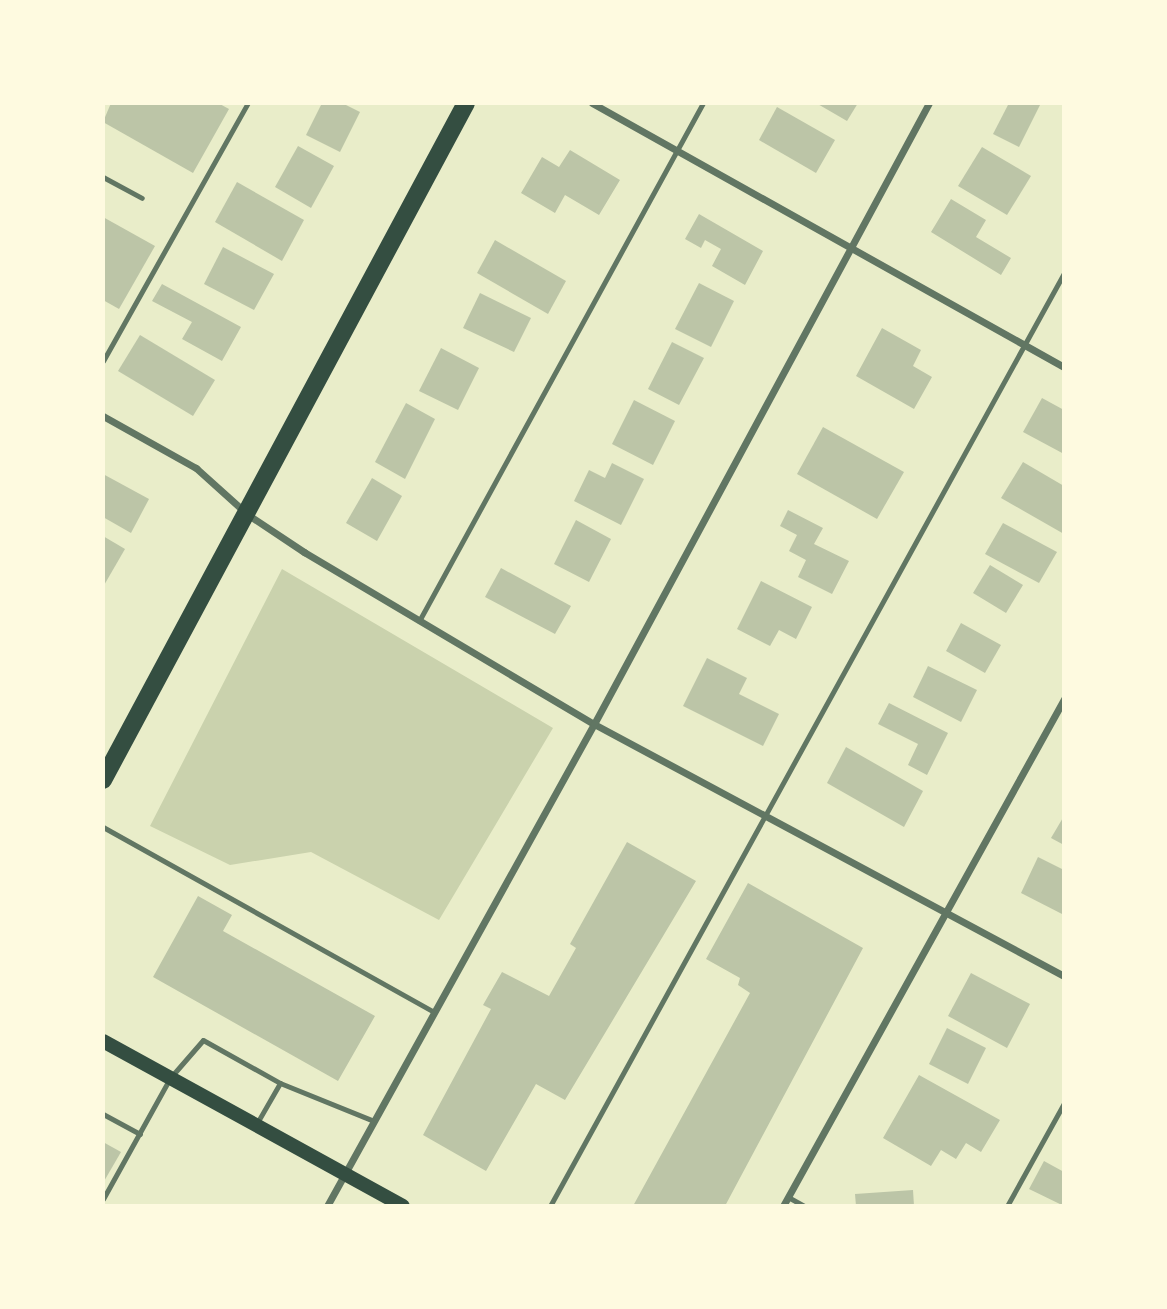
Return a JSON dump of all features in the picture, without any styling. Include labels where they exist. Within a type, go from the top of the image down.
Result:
[{"type":"main road","points":[[103,780],[466,103]]},
{"type":"main road","points":[[103,1041],[403,1206]]},
{"type":"street","points":[[592,103],[1064,367]]},
{"type":"street","points":[[327,1206],[594,724],[849,246],[929,103]]},
{"type":"street","points":[[103,416],[196,468],[247,513],[419,621],[594,724],[1064,976]]},
{"type":"street","points":[[783,1206],[1064,699]]},
{"type":"lane","points":[[103,362],[248,103]]},
{"type":"lane","points":[[419,621],[703,103]]},
{"type":"lane","points":[[103,177],[142,198]]},
{"type":"lane","points":[[550,1206],[1064,273]]},
{"type":"lane","points":[[103,827],[434,1012]]},
{"type":"lane","points":[[103,1199],[170,1078],[203,1040],[280,1083],[374,1121]]},
{"type":"lane","points":[[256,1125],[280,1083]]},
{"type":"lane","points":[[1007,1206],[1064,1103]]},
{"type":"lane","points":[[103,1114],[139,1134]]},
{"type":"lane","points":[[788,1197],[804,1206]]},
{"type":"green space","points":[[282,569],[553,728],[439,920],[311,852],[230,865],[150,826]]},
{"type":"building","points":[[111,103],[218,103],[229,109],[193,173],[103,122]]},
{"type":"building","points":[[322,103],[342,103],[360,112],[340,152],[306,135]]},
{"type":"building","points":[[816,103],[858,103],[847,121]]},
{"type":"building","points":[[1009,103],[1041,103],[1019,147],[993,134]]},
{"type":"building","points":[[777,107],[835,140],[816,173],[759,140]]},
{"type":"building","points":[[298,146],[334,166],[311,208],[275,187]]},
{"type":"building","points":[[982,147],[1031,176],[1007,215],[958,186]]},
{"type":"building","points":[[570,150],[620,180],[599,215],[565,195],[555,213],[521,193],[542,157],[559,167]]},
{"type":"building","points":[[237,182],[304,220],[282,261],[215,222]]},
{"type":"building","points":[[951,199],[986,220],[976,237],[1011,258],[1001,275],[931,232]]},
{"type":"building","points":[[699,214],[763,251],[745,285],[712,266],[721,249],[705,240],[701,248],[685,239]]},
{"type":"building","points":[[103,217],[155,246],[119,309],[103,300]]},
{"type":"building","points":[[495,240],[566,281],[548,314],[477,273]]},
{"type":"building","points":[[223,247],[274,274],[254,310],[204,284]]},
{"type":"building","points":[[699,283],[734,301],[711,347],[675,329]]},
{"type":"building","points":[[162,284],[241,327],[222,361],[182,339],[192,322],[152,301]]},
{"type":"building","points":[[480,293],[531,318],[514,352],[463,328]]},
{"type":"building","points":[[882,328],[921,350],[913,366],[932,377],[914,409],[856,376]]},
{"type":"building","points":[[140,335],[215,380],[193,416],[118,371]]},
{"type":"building","points":[[672,342],[704,358],[679,405],[648,389]]},
{"type":"building","points":[[441,348],[479,368],[458,410],[419,391]]},
{"type":"building","points":[[1042,398],[1064,410],[1064,454],[1023,432]]},
{"type":"building","points":[[634,400],[675,421],[653,465],[612,444]]},
{"type":"building","points":[[406,403],[435,419],[405,479],[375,462]]},
{"type":"building","points":[[823,427],[904,472],[877,519],[797,474]]},
{"type":"building","points":[[1023,462],[1064,486],[1064,534],[1001,498]]},
{"type":"building","points":[[612,463],[644,479],[621,525],[574,501],[589,470],[605,478]]},
{"type":"building","points":[[103,474],[149,499],[131,533],[103,517]]},
{"type":"building","points":[[372,478],[402,496],[377,541],[346,523]]},
{"type":"building","points":[[788,510],[823,528],[814,544],[849,561],[832,594],[798,577],[806,560],[789,551],[797,535],[780,526]]},
{"type":"building","points":[[576,520],[611,539],[589,582],[554,564]]},
{"type":"building","points":[[1003,523],[1057,552],[1039,583],[985,554]]},
{"type":"building","points":[[103,536],[125,549],[103,587]]},
{"type":"building","points":[[990,565],[1023,585],[1006,613],[973,593]]},
{"type":"building","points":[[501,568],[571,606],[555,634],[485,597]]},
{"type":"building","points":[[761,581],[812,607],[796,639],[779,630],[770,646],[737,629]]},
{"type":"building","points":[[961,623],[1001,645],[985,673],[946,651]]},
{"type":"building","points":[[707,658],[747,678],[739,694],[779,714],[763,746],[683,706]]},
{"type":"building","points":[[928,666],[977,690],[961,722],[913,697]]},
{"type":"building","points":[[889,703],[948,733],[927,775],[908,765],[918,744],[878,724]]},
{"type":"building","points":[[846,747],[923,791],[904,827],[827,783]]},
{"type":"building","points":[[1064,816],[1064,845],[1051,838]]},
{"type":"building","points":[[627,842],[696,881],[565,1100],[536,1084],[486,1171],[423,1135],[491,1009],[483,1005],[502,972],[549,996],[576,948],[570,944]]},
{"type":"building","points":[[1038,857],[1064,870],[1064,915],[1021,893]]},
{"type":"building","points":[[748,883],[863,948],[725,1206],[633,1206],[750,993],[738,985],[740,978],[706,959]]},
{"type":"building","points":[[198,896],[232,915],[223,931],[375,1016],[338,1081],[153,977]]},
{"type":"building","points":[[971,973],[1030,1004],[1007,1048],[948,1016]]},
{"type":"building","points":[[947,1028],[986,1048],[968,1084],[929,1064]]},
{"type":"building","points":[[919,1075],[1000,1120],[981,1152],[966,1143],[956,1159],[941,1150],[931,1166],[883,1138]]},
{"type":"building","points":[[103,1142],[121,1152],[103,1183]]},
{"type":"building","points":[[1044,1161],[1064,1172],[1064,1206],[1029,1189]]},
{"type":"building","points":[[913,1190],[914,1206],[856,1206],[855,1194]]}]
